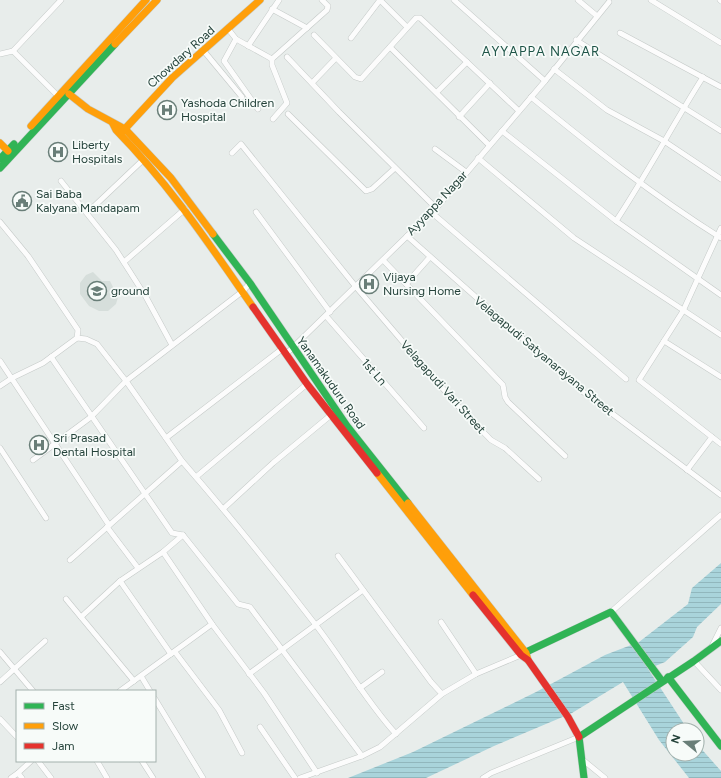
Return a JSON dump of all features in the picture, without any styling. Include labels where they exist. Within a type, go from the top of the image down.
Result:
[{"type":"main road","points":[[0,159],[146,0]]},
{"type":"main road","points":[[0,168],[157,0]]},
{"type":"main road","name":"Chowdary Road","points":[[122,131],[172,78],[203,50],[229,30],[260,0]]},
{"type":"main road","name":"Yanamakuduru Road","points":[[69,94],[88,109],[122,131],[171,178],[250,283],[347,426],[525,656]]},
{"type":"main road","name":"Yanamakuduru Road","points":[[122,131],[185,209],[307,384],[525,656]]},
{"type":"main road","points":[[0,143],[8,151]]},
{"type":"main road","points":[[584,778],[579,737],[568,717],[525,656],[611,612],[618,624],[657,674],[721,746]]},
{"type":"main road","points":[[579,737],[694,661],[712,646],[721,641]]},
{"type":"street","points":[[0,54],[13,51],[61,0]]},
{"type":"street","points":[[273,119],[287,103],[272,65],[272,59],[327,10],[328,6],[322,0]]},
{"type":"street","points":[[351,38],[380,0],[407,27]]},
{"type":"street","points":[[454,0],[545,81]]},
{"type":"street","points":[[578,0],[597,16]]},
{"type":"street","points":[[651,0],[721,43]]},
{"type":"street","points":[[248,46],[276,1]]},
{"type":"street","name":"Ayyappa Nagar","points":[[166,438],[284,351],[292,347],[356,287],[436,208],[545,81],[576,40],[609,2]]},
{"type":"street","points":[[272,9],[307,28]]},
{"type":"street","points":[[314,35],[355,77],[361,78],[407,27],[416,18],[420,18],[519,111]]},
{"type":"street","points":[[229,30],[236,40],[272,59]]},
{"type":"street","points":[[620,33],[721,87]]},
{"type":"street","points":[[236,40],[224,61],[258,109]]},
{"type":"street","points":[[576,40],[683,109],[721,131]]},
{"type":"street","points":[[390,47],[437,92],[459,117],[489,145]]},
{"type":"street","points":[[203,50],[242,97]]},
{"type":"street","points":[[13,51],[58,96]]},
{"type":"street","points":[[287,57],[436,208]]},
{"type":"street","points":[[312,83],[336,58]]},
{"type":"street","points":[[437,92],[467,62]]},
{"type":"street","points":[[554,69],[607,110],[664,141],[721,179]]},
{"type":"street","points":[[616,221],[641,184],[664,141],[703,77]]},
{"type":"street","points":[[459,117],[490,83]]},
{"type":"street","points":[[531,96],[583,140],[641,184],[719,237]]},
{"type":"street","points":[[288,114],[366,190],[372,189],[395,168]]},
{"type":"street","points":[[502,130],[616,221],[721,295]]},
{"type":"street","name":"Velagapudi Vari Street","points":[[232,153],[241,144],[356,287],[456,404],[491,440],[505,448],[538,479]]},
{"type":"street","points":[[435,149],[466,172]]},
{"type":"street","points":[[478,158],[574,238],[721,335]]},
{"type":"street","points":[[88,212],[144,159]]},
{"type":"street","points":[[61,181],[88,212],[124,262],[146,296],[172,345]]},
{"type":"street","points":[[124,262],[185,209]]},
{"type":"street","points":[[256,212],[330,312]]},
{"type":"street","points":[[431,212],[626,379]]},
{"type":"street","points":[[0,222],[28,256],[78,330],[77,338]]},
{"type":"street","points":[[721,228],[719,237],[683,311],[639,380],[721,444]]},
{"type":"street","name":"Velagapudi Satyanarayana Street","points":[[407,236],[582,391],[721,494]]},
{"type":"street","points":[[406,284],[430,257]]},
{"type":"street","points":[[383,260],[503,385],[504,397],[508,402],[565,456]]},
{"type":"street","points":[[34,460],[91,417],[126,381],[243,291],[250,283]]},
{"type":"street","name":"1st Ln","points":[[326,316],[424,428]]},
{"type":"street","points":[[0,386],[51,357],[77,338],[86,339],[97,344],[126,381],[182,461],[223,509],[316,625],[375,710],[396,734]]},
{"type":"street","points":[[664,341],[721,377]]},
{"type":"street","points":[[51,357],[172,533],[183,535],[238,604],[250,607],[362,756]]},
{"type":"street","points":[[0,361],[108,526],[138,568]]},
{"type":"street","points":[[196,477],[307,384]]},
{"type":"street","points":[[223,509],[273,463],[331,415]]},
{"type":"street","points":[[687,470],[712,437]]},
{"type":"street","points":[[0,448],[46,518]]},
{"type":"street","points":[[70,560],[182,461]]},
{"type":"street","points":[[611,612],[721,515]]},
{"type":"street","points":[[81,617],[120,581],[163,552],[183,535]]},
{"type":"street","points":[[163,552],[317,773]]},
{"type":"street","points":[[338,556],[431,682],[442,694]]},
{"type":"street","points":[[120,581],[173,653],[219,710],[242,754]]},
{"type":"street","points":[[249,674],[363,590]]},
{"type":"street","points":[[66,599],[134,681]]},
{"type":"street","points":[[441,622],[476,674]]},
{"type":"street","points":[[121,690],[212,624]]},
{"type":"street","points":[[712,646],[721,628]]},
{"type":"street","points":[[0,682],[45,641]]},
{"type":"street","points":[[0,652],[32,690]]},
{"type":"street","points":[[300,778],[362,756],[380,747],[442,694],[476,674],[525,656]]},
{"type":"street","points":[[694,661],[721,690]]},
{"type":"street","points":[[360,688],[382,672]]},
{"type":"street","points":[[141,676],[149,690]]},
{"type":"street","points":[[156,701],[203,778]]},
{"type":"street","points":[[0,719],[16,736]]},
{"type":"street","points":[[260,727],[295,778]]},
{"type":"street","points":[[483,778],[490,773],[579,737]]},
{"type":"street","points":[[583,760],[605,778]]},
{"type":"street","points":[[11,778],[30,762]]},
{"type":"street","points":[[39,762],[51,778]]},
{"type":"street","points":[[98,762],[107,778]]},
{"type":"street","points":[[143,762],[153,778]]},
{"type":"street","points":[[18,773],[22,778]]},
{"type":"shaded area","name":"ground","points":[[93,272],[102,281],[110,281],[118,297],[116,304],[108,311],[99,311],[89,306],[80,294],[80,283],[86,275]]},
{"type":"water","points":[[721,563],[721,604],[697,627],[693,637],[665,662],[648,669],[683,722],[665,722],[665,748],[623,682],[572,713],[494,746],[426,778],[348,778],[413,752],[536,692],[605,655],[639,642],[688,604],[692,588]]},
{"type":"water","points":[[705,753],[721,771],[721,778],[689,778],[676,762],[705,762]]},
{"type":"traffic: fast","points":[[0,168],[115,44]]},
{"type":"traffic: fast","points":[[0,159],[14,144]]},
{"type":"traffic: fast","points":[[213,234],[250,283],[347,426],[408,503]]},
{"type":"traffic: fast","points":[[522,654],[611,612],[662,681]]},
{"type":"traffic: fast","points":[[584,778],[579,737],[694,661],[721,641]]},
{"type":"traffic: fast","points":[[668,677],[721,746]]},
{"type":"traffic: slow","points":[[31,126],[146,0]]},
{"type":"traffic: slow","points":[[115,44],[157,0]]},
{"type":"traffic: slow","points":[[122,132],[172,78],[260,0]]},
{"type":"traffic: slow","points":[[69,94],[88,109],[125,129],[171,178],[213,234]]},
{"type":"traffic: slow","points":[[113,124],[116,130],[154,172],[205,238],[253,307]]},
{"type":"traffic: slow","points":[[0,143],[8,151]]},
{"type":"traffic: slow","points":[[377,473],[473,595]]},
{"type":"traffic: slow","points":[[408,503],[526,653],[528,660]]},
{"type":"traffic: jam","points":[[253,307],[307,384],[377,473]]},
{"type":"traffic: jam","points":[[473,595],[521,655],[528,660],[568,717],[579,737]]},
{"type":"place","name":"Yashoda Children Hospital","points":[[167,110]]},
{"type":"place","name":"Liberty Hospitals","points":[[58,152]]},
{"type":"place","name":"Sai Baba Kalyana Mandapam","points":[[22,201]]},
{"type":"place","name":"Vijaya Nursing Home","points":[[369,284]]},
{"type":"place","name":"ground","points":[[97,291]]},
{"type":"place","name":"Sri Prasad Dental Hospital","points":[[39,445]]},
{"type":"district","name":"AYYAPPA NAGAR","points":[[541,51]]}]
